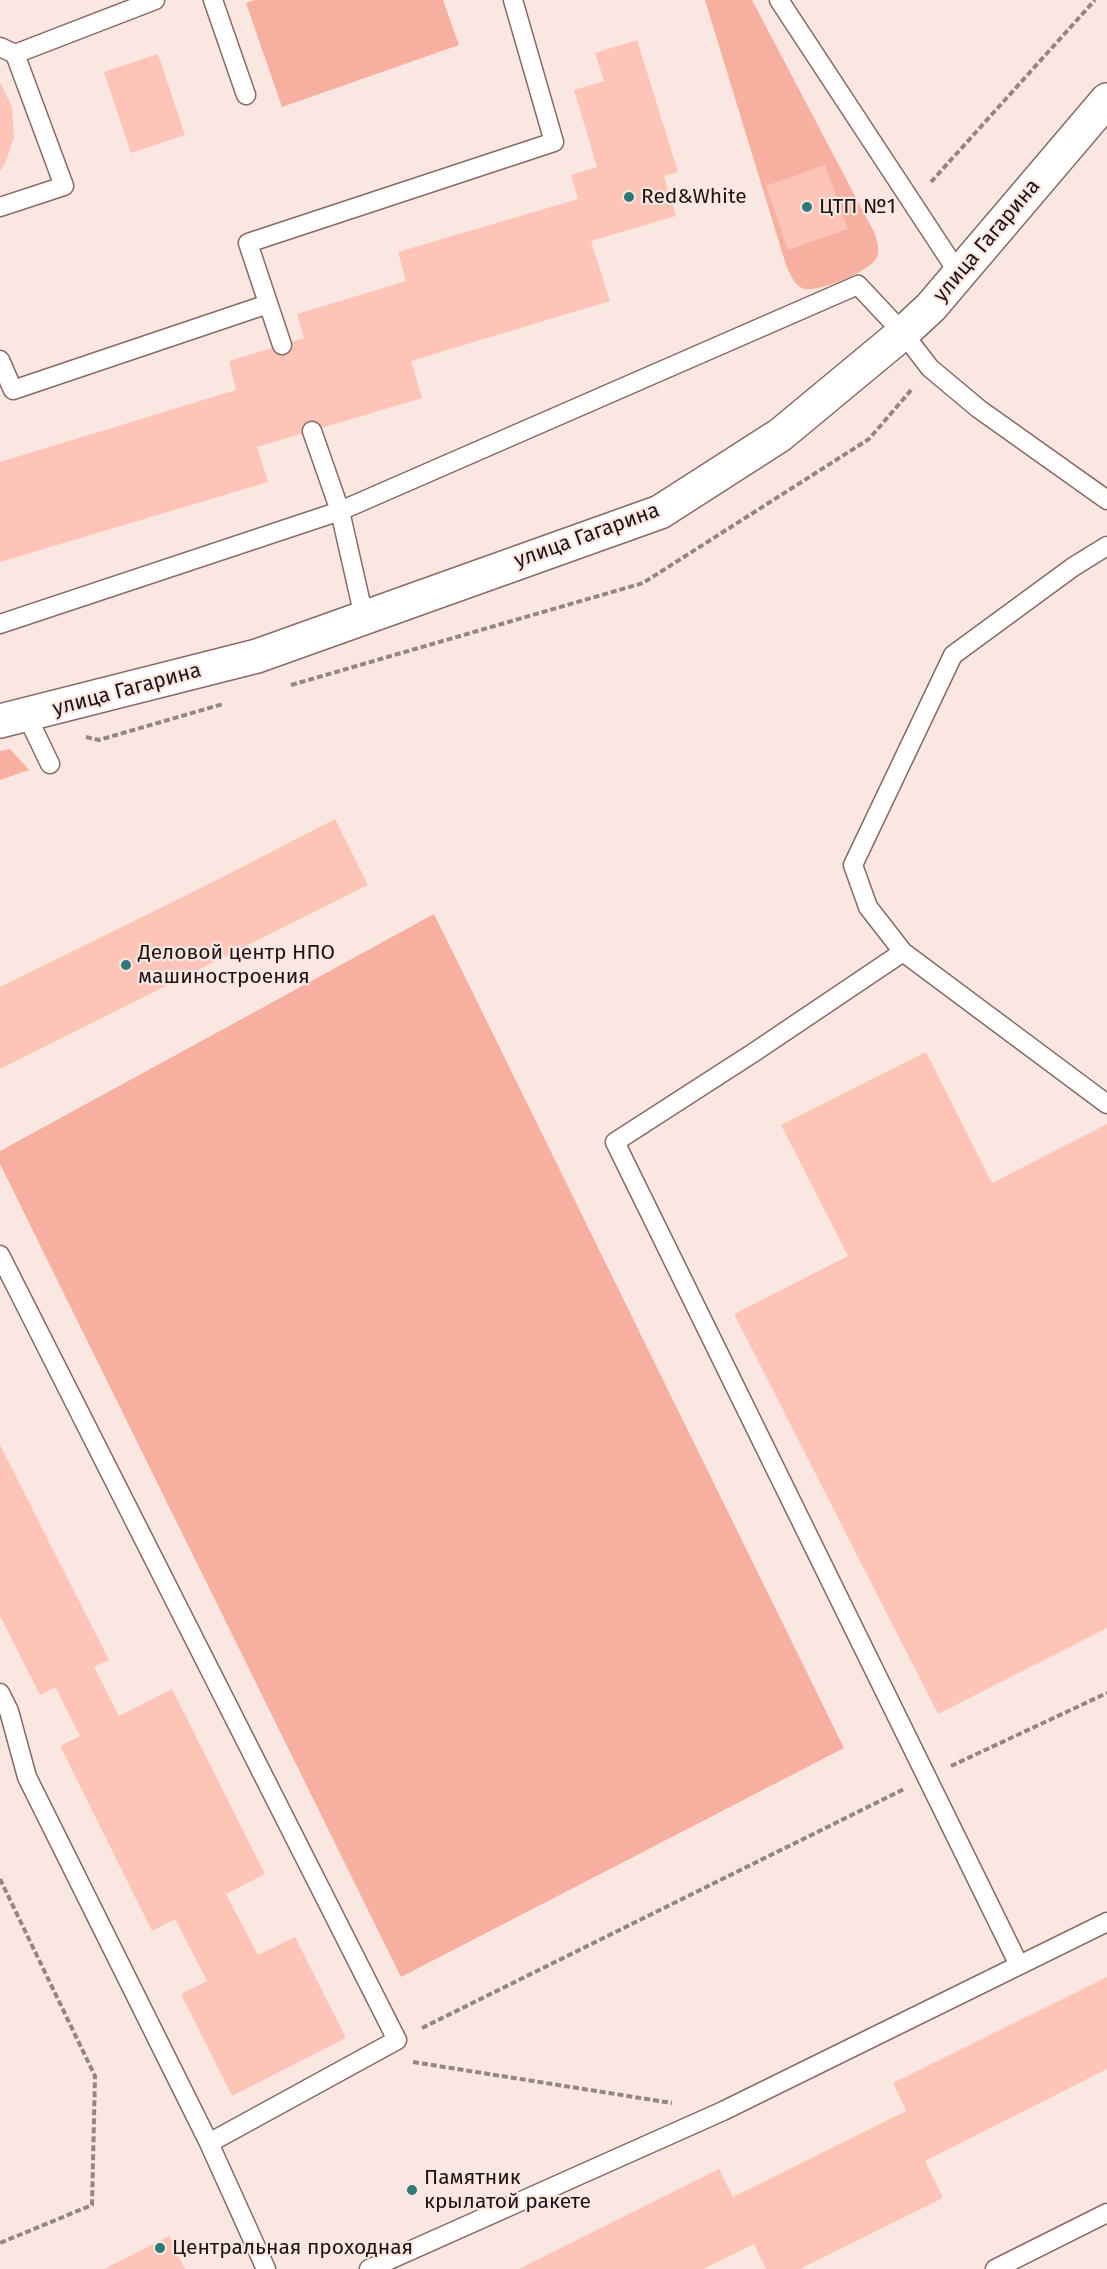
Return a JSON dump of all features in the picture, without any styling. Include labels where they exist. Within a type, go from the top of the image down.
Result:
[{"type":"street","name":"улица Гагарина","points":[[13,718],[257,656],[660,512],[780,435],[903,333],[931,307],[1107,100]]},
{"type":"lane","points":[[0,207],[64,186],[8,50],[155,0]]},
{"type":"lane","points":[[213,0],[246,95]]},
{"type":"lane","points":[[282,345],[248,243],[554,142],[513,0]]},
{"type":"lane","points":[[779,0],[959,274]]},
{"type":"lane","points":[[0,624],[340,511],[858,285],[903,333],[930,368],[979,409],[1107,500]]},
{"type":"lane","points":[[0,360],[13,390],[268,304]]},
{"type":"lane","points":[[312,431],[340,511],[364,617]]},
{"type":"lane","points":[[1107,546],[1072,567],[953,655],[853,865],[868,907],[903,952],[1107,1104]]},
{"type":"lane","points":[[13,718],[50,764]]},
{"type":"lane","points":[[903,952],[615,1142],[1019,1965]]},
{"type":"lane","points":[[0,1255],[397,2040],[209,2143]]},
{"type":"lane","points":[[0,1693],[9,1711],[27,1777],[209,2143],[266,2269]]},
{"type":"lane","points":[[369,2269],[723,2111],[1107,1922]]},
{"type":"lane","points":[[995,2269],[1107,2212]]},
{"type":"path","points":[[912,203],[1095,0]]},
{"type":"path","points":[[397,2040],[927,1777],[1107,1693]]},
{"type":"path","points":[[0,1880],[95,2076],[92,2205],[0,2243]]},
{"type":"path","points":[[367,2055],[723,2111]]},
{"type":"shaded area","points":[[255,0],[443,0],[459,45],[282,107],[246,3]]},
{"type":"shaded area","points":[[705,0],[752,0],[875,234],[877,257],[855,274],[830,285],[809,289],[802,288],[792,278],[786,265]]},
{"type":"shaded area","points":[[10,749],[29,770],[0,780],[0,751]]},
{"type":"shaded area","points":[[434,914],[844,1748],[401,1977],[0,1164],[0,1151]]},
{"type":"building","points":[[637,40],[678,172],[664,176],[676,216],[591,241],[610,301],[411,361],[422,398],[257,447],[268,482],[0,562],[0,462],[236,390],[229,361],[304,338],[297,314],[406,281],[398,252],[578,199],[571,175],[597,167],[574,90],[604,81],[595,53]]},
{"type":"building","points":[[158,54],[185,135],[131,153],[104,72]]},
{"type":"building","points":[[0,82],[12,107],[14,137],[5,164],[0,171]]},
{"type":"building","name":"ЦТП №1","points":[[825,165],[848,229],[788,250],[766,186]]},
{"type":"building","name":"Деловой центр НПО машиностроения","points":[[335,819],[368,885],[0,1069],[0,987]]},
{"type":"building","points":[[926,1052],[992,1183],[1107,1124],[1107,1628],[938,1714],[734,1314],[848,1256],[781,1125]]},
{"type":"building","points":[[0,1445],[109,1660],[94,1667],[119,1716],[172,1689],[265,1874],[226,1894],[258,1955],[295,1937],[346,2038],[232,2096],[181,1994],[207,1981],[175,1919],[152,1931],[60,1746],[80,1736],[55,1687],[40,1695],[0,1616]]},
{"type":"building","points":[[1107,1977],[1107,2069],[925,2161],[943,2198],[800,2269],[766,2269],[754,2244],[703,2269],[519,2269],[719,2169],[733,2197],[906,2111],[893,2083]]},
{"type":"building","name":"Центральная проходная","points":[[169,2236],[185,2269],[104,2269],[122,2260]]},
{"type":"place","name":"Red&White","points":[[629,197]]},
{"type":"place","name":"ЦТП №1","points":[[807,207]]},
{"type":"place","name":"Деловой центр НПО машиностроения","points":[[126,965]]},
{"type":"place","name":"Памятник крылатой ракете","points":[[412,2190]]},
{"type":"place","name":"Центральная проходная","points":[[160,2248]]}]
